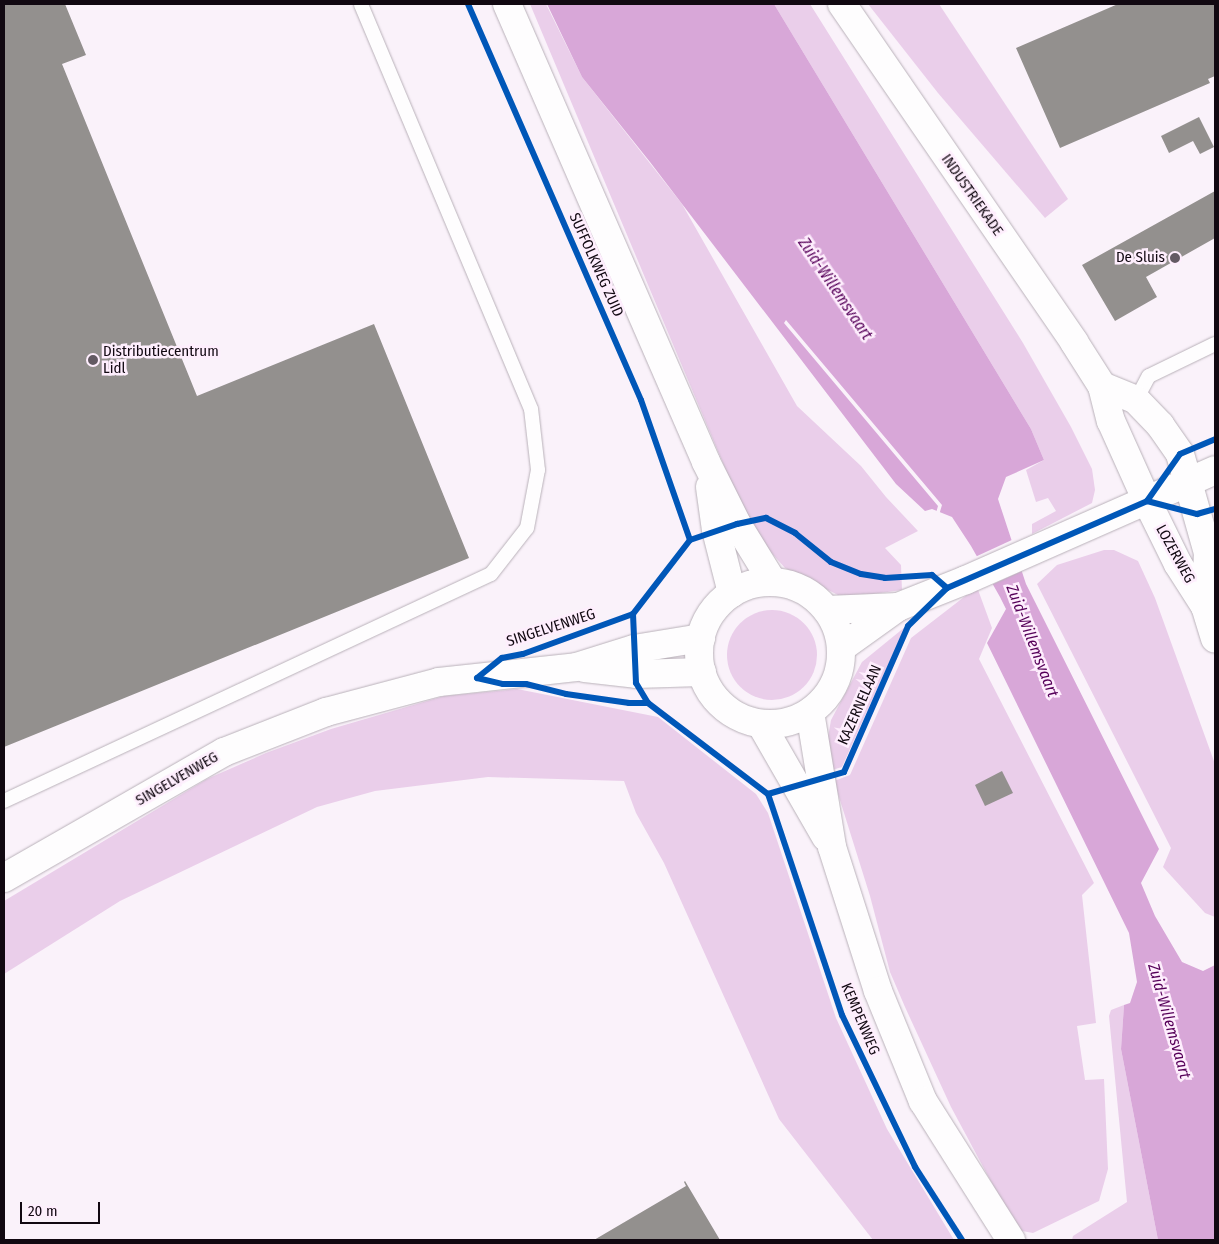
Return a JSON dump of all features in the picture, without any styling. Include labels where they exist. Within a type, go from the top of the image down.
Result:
[{"type":"street","name":"SUFFOLKWEG ZUID","points":[[507,4],[706,462],[737,524],[772,581]]},
{"type":"street","name":"INDUSTRIEKADE","points":[[842,4],[1074,342],[1102,386],[1111,421],[1147,501]]},
{"type":"street","points":[[1102,386],[1136,400],[1160,425],[1180,454],[1188,484]]},
{"type":"street","name":"SUFFOLKWEG ZUID","points":[[706,462],[716,530],[732,593]]},
{"type":"street","points":[[842,648],[898,607],[966,580],[1188,484],[1215,470]]},
{"type":"street","name":"LOZERWEG","points":[[1188,484],[1208,553],[1205,606]]},
{"type":"street","name":"LOZERWEG","points":[[1147,501],[1178,564],[1205,606],[1215,638]]},
{"type":"street","points":[[772,581],[800,588],[812,595],[827,610],[837,628],[842,648],[839,673],[828,695],[810,712],[787,722],[761,724],[741,718],[724,707],[710,691],[702,672],[699,655],[701,638],[707,620],[718,605],[732,593],[751,584],[772,581]]},
{"type":"street","points":[[827,610],[898,607]]},
{"type":"street","name":"SINGELVENWEG","points":[[4,878],[224,752],[326,712],[439,682],[576,667],[634,649],[701,638]]},
{"type":"street","name":"SINGELVENWEG","points":[[576,667],[636,674],[702,672]]},
{"type":"street","name":"KEMPENWEG","points":[[810,712],[832,847],[878,992],[923,1101],[1011,1240]]},
{"type":"street","name":"KEMPENWEG","points":[[761,724],[832,847]]},
{"type":"lane","points":[[4,801],[491,574],[526,528],[538,470],[531,409],[361,4]]},
{"type":"lane","points":[[1136,400],[1149,376],[1215,344]]},
{"type":"shaded area","points":[[530,4],[546,4],[582,77],[682,204],[797,406],[861,466],[886,497],[918,531],[885,548],[901,565],[902,590],[858,596],[838,595],[785,568],[751,530]]},
{"type":"shaded area","points":[[774,4],[810,4],[1023,343],[1071,427],[1092,469],[1095,490],[1092,503],[1032,534],[1032,524],[1056,511],[1048,498],[1036,502],[1026,470],[1044,460],[1031,429]]},
{"type":"shaded area","points":[[868,4],[939,4],[1068,199],[1045,218],[938,93]]},
{"type":"shaded area","points":[[1104,550],[1114,550],[1138,561],[1155,598],[1215,764],[1215,917],[1205,913],[1163,867],[1171,848],[1037,584],[1057,565]]},
{"type":"shaded area","points":[[977,587],[992,628],[979,659],[1094,883],[1082,895],[1096,1023],[1077,1026],[1085,1080],[1104,1079],[1108,1169],[1099,1201],[1033,1233],[1017,1230],[951,1107],[905,1007],[890,972],[870,896],[834,781],[850,775],[911,638]]},
{"type":"shaded area","points":[[772,610],[789,613],[804,623],[814,638],[817,655],[814,672],[804,687],[789,697],[772,700],[755,697],[740,687],[730,672],[727,655],[730,638],[740,623],[755,613]]},
{"type":"shaded area","points":[[905,627],[842,767],[832,770],[827,743],[831,720],[862,662]]},
{"type":"shaded area","points":[[517,689],[658,717],[756,794],[768,813],[836,1018],[887,1129],[954,1240],[873,1240],[779,1119],[664,863],[636,813],[624,781],[488,777],[375,791],[317,807],[120,901],[4,974],[4,901],[207,779],[266,753],[331,729],[444,696]]},
{"type":"shaded area","points":[[1124,1005],[1121,1049],[1158,1240],[1072,1240],[1073,1236],[1127,1202],[1109,1016],[1111,1010]]},
{"type":"water","name":"Zuid-Willemsvaart","points":[[547,4],[774,4],[1031,429],[1044,460],[1006,477],[998,499],[1026,584],[1159,849],[1141,883],[1155,916],[1182,962],[1203,971],[1215,965],[1215,1240],[1158,1240],[1121,1049],[1124,1005],[1130,1003],[1137,982],[1129,933],[987,643],[1006,609],[1000,597],[952,517],[932,509],[925,511],[896,484],[650,162],[582,77]]},
{"type":"pier","points":[[786,320],[942,505],[939,515],[936,513],[938,506],[784,323]]},
{"type":"pier","points":[[1014,539],[1024,570],[991,585],[975,557]]},
{"type":"building","name":"Distributiecentrum Lidl","points":[[4,4],[65,4],[86,55],[62,64],[197,396],[374,324],[469,558],[4,747]]},
{"type":"building","points":[[1118,4],[1215,4],[1215,76],[1208,79],[1210,83],[1060,148],[1016,48]]},
{"type":"building","points":[[1199,117],[1214,147],[1200,154],[1193,141],[1169,153],[1161,136]]},
{"type":"building","points":[[1215,191],[1215,238],[1146,277],[1157,297],[1115,321],[1082,265]]},
{"type":"building","points":[[1002,771],[1013,793],[985,806],[975,785]]},
{"type":"building","points":[[685,1181],[720,1240],[594,1240],[686,1186]]},
{"type":"cycle path","points":[[468,4],[641,400],[690,540]]},
{"type":"cycle path","name":"KAZERNELAAN","points":[[768,794],[844,772],[908,626],[947,588],[1147,501],[1180,454],[1215,439]]},
{"type":"cycle path","points":[[1147,501],[1197,514],[1215,509]]},
{"type":"cycle path","points":[[690,540],[737,524],[766,518],[795,533],[831,562],[861,574],[885,578],[932,575],[947,588]]},
{"type":"cycle path","points":[[690,540],[633,614],[636,683],[648,703],[768,794]]},
{"type":"cycle path","points":[[477,678],[502,658],[523,654],[633,614]]},
{"type":"cycle path","points":[[477,678],[503,684],[526,684],[566,694],[629,703],[648,703]]},
{"type":"cycle path","points":[[768,794],[842,1015],[915,1167],[962,1240]]},
{"type":"place","name":"De Sluis","points":[[1175,258]]},
{"type":"place","name":"Distributiecentrum Lidl","points":[[93,360]]}]
